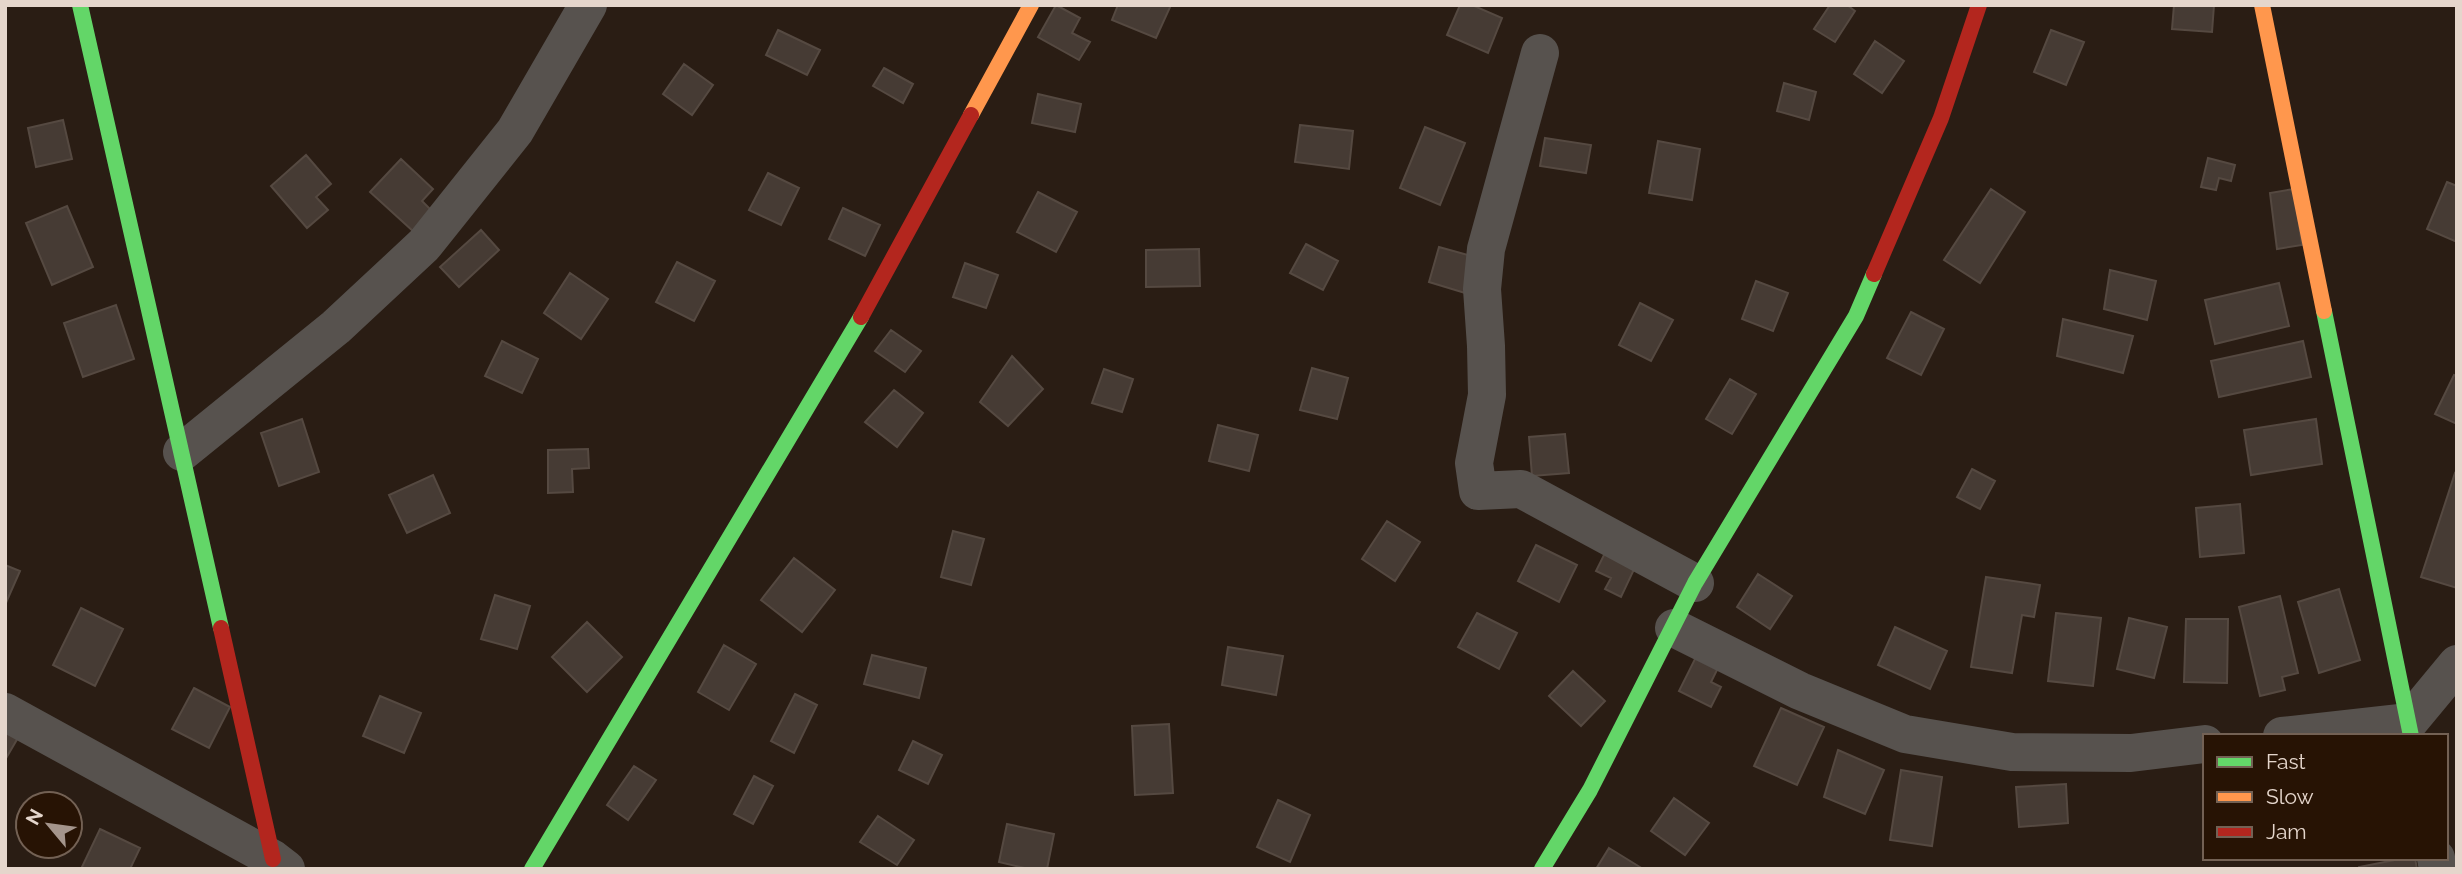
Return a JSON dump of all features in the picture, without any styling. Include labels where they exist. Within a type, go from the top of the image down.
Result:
[{"type":"street","points":[[80,5],[279,864]]},
{"type":"street","points":[[183,452],[336,327],[424,245],[514,131],[588,5]]},
{"type":"street","points":[[532,869],[849,338],[1031,5]]},
{"type":"street","points":[[1542,869],[1590,790],[1695,583],[1856,316],[1941,118],[1979,5]]},
{"type":"street","points":[[2262,5],[2410,729]]},
{"type":"street","points":[[1540,53],[1486,249],[1482,289],[1487,395],[1475,463],[1478,491],[1521,489],[1695,583]]},
{"type":"street","points":[[1674,628],[1800,691],[1905,734],[2012,752],[2131,753],[2203,744]]},
{"type":"street","points":[[2410,729],[2457,664]]},
{"type":"street","points":[[5,712],[279,864]]},
{"type":"street","points":[[2319,734],[2410,729]]},
{"type":"building","points":[[1056,5],[1080,18],[1072,33],[1090,42],[1079,60],[1038,37]]},
{"type":"building","points":[[1118,5],[1171,5],[1156,38],[1112,20]]},
{"type":"building","points":[[1460,5],[1472,5],[1502,18],[1488,53],[1447,35]]},
{"type":"building","points":[[1830,5],[1847,5],[1855,11],[1835,42],[1814,29]]},
{"type":"building","points":[[2174,5],[2214,5],[2212,32],[2172,29]]},
{"type":"building","points":[[778,30],[820,50],[807,75],[766,55]]},
{"type":"building","points":[[2051,30],[2084,42],[2066,85],[2034,72]]},
{"type":"building","points":[[1875,41],[1904,61],[1882,93],[1854,74]]},
{"type":"building","points":[[684,64],[713,85],[692,115],[663,94]]},
{"type":"building","points":[[884,68],[913,84],[903,103],[873,86]]},
{"type":"building","points":[[1784,83],[1816,92],[1809,120],[1777,111]]},
{"type":"building","points":[[1038,94],[1081,104],[1075,132],[1032,123]]},
{"type":"building","points":[[63,120],[72,159],[36,167],[28,128]]},
{"type":"building","points":[[1300,125],[1353,131],[1349,169],[1295,162]]},
{"type":"building","points":[[1425,127],[1465,143],[1440,205],[1400,188]]},
{"type":"building","points":[[1545,138],[1591,145],[1586,173],[1540,166]]},
{"type":"building","points":[[1658,141],[1700,149],[1692,200],[1649,193]]},
{"type":"building","points":[[306,155],[331,184],[316,197],[328,210],[307,228],[271,186]]},
{"type":"building","points":[[2208,158],[2235,165],[2231,181],[2219,178],[2216,190],[2201,187]]},
{"type":"building","points":[[401,159],[433,189],[422,201],[432,211],[414,232],[370,192]]},
{"type":"building","points":[[768,173],[799,188],[781,225],[749,210]]},
{"type":"building","points":[[2447,182],[2457,186],[2457,242],[2427,229]]},
{"type":"building","points":[[1991,189],[2025,212],[1980,283],[1944,260]]},
{"type":"building","points":[[2294,189],[2302,245],[2277,249],[2270,193]]},
{"type":"building","points":[[1038,192],[1077,212],[1056,252],[1017,232]]},
{"type":"building","points":[[67,206],[93,267],[52,285],[26,223]]},
{"type":"building","points":[[843,208],[880,225],[865,256],[829,239]]},
{"type":"building","points":[[481,230],[499,250],[459,287],[440,267]]},
{"type":"building","points":[[1306,244],[1338,261],[1323,290],[1290,273]]},
{"type":"building","points":[[1439,247],[1475,257],[1465,293],[1429,282]]},
{"type":"building","points":[[1199,249],[1200,286],[1146,287],[1146,250]]},
{"type":"building","points":[[677,262],[715,281],[694,321],[656,302]]},
{"type":"building","points":[[965,263],[998,275],[986,308],[953,297]]},
{"type":"building","points":[[2110,270],[2156,281],[2147,320],[2104,309]]},
{"type":"building","points":[[570,273],[608,299],[581,339],[544,313]]},
{"type":"building","points":[[1756,281],[1788,293],[1773,331],[1742,319]]},
{"type":"building","points":[[2279,283],[2289,326],[2215,344],[2205,300]]},
{"type":"building","points":[[1640,303],[1673,320],[1651,361],[1619,345]]},
{"type":"building","points":[[116,305],[134,359],[83,377],[64,323]]},
{"type":"building","points":[[1911,312],[1944,329],[1921,375],[1887,358]]},
{"type":"building","points":[[2063,319],[2133,336],[2123,373],[2057,356]]},
{"type":"building","points":[[891,330],[921,351],[905,372],[875,351]]},
{"type":"building","points":[[502,341],[538,359],[522,393],[485,376]]},
{"type":"building","points":[[2303,341],[2311,377],[2219,397],[2211,361]]},
{"type":"building","points":[[1012,356],[1043,389],[1008,426],[980,402]]},
{"type":"building","points":[[1312,368],[1348,378],[1337,419],[1300,410]]},
{"type":"building","points":[[1104,369],[1133,379],[1122,412],[1092,403]]},
{"type":"building","points":[[2454,375],[2457,376],[2457,424],[2435,414]]},
{"type":"building","points":[[1730,379],[1756,394],[1732,434],[1706,419]]},
{"type":"building","points":[[894,390],[923,413],[897,447],[865,422]]},
{"type":"building","points":[[302,419],[319,472],[279,486],[261,433]]},
{"type":"building","points":[[2316,419],[2322,464],[2251,475],[2244,430]]},
{"type":"building","points":[[1218,425],[1258,435],[1249,471],[1209,461]]},
{"type":"building","points":[[1565,434],[1569,473],[1532,476],[1529,437]]},
{"type":"building","points":[[588,449],[589,468],[572,469],[573,492],[548,493],[548,450]]},
{"type":"building","points":[[1972,469],[1995,481],[1980,509],[1957,497]]},
{"type":"building","points":[[2455,473],[2457,474],[2457,588],[2421,577]]},
{"type":"building","points":[[433,475],[450,513],[407,533],[389,495]]},
{"type":"building","points":[[2240,504],[2244,553],[2200,557],[2196,508]]},
{"type":"building","points":[[1387,521],[1420,542],[1395,581],[1362,559]]},
{"type":"building","points":[[953,531],[984,539],[971,585],[941,577]]},
{"type":"building","points":[[1536,545],[1577,565],[1559,602],[1518,581]]},
{"type":"building","points":[[1607,549],[1637,563],[1621,597],[1605,589],[1611,578],[1596,571]]},
{"type":"building","points":[[794,558],[835,590],[802,632],[761,600]]},
{"type":"building","points":[[5,565],[20,571],[5,605]]},
{"type":"building","points":[[1758,574],[1792,596],[1770,629],[1737,607]]},
{"type":"building","points":[[1986,577],[2040,585],[2034,617],[2022,615],[2012,673],[1971,667]]},
{"type":"building","points":[[2339,589],[2360,660],[2319,673],[2298,602]]},
{"type":"building","points":[[495,595],[530,606],[517,649],[481,639]]},
{"type":"building","points":[[2280,596],[2298,673],[2282,677],[2285,690],[2260,696],[2239,607]]},
{"type":"building","points":[[81,608],[123,629],[95,686],[53,665]]},
{"type":"building","points":[[1477,613],[1517,633],[1499,669],[1458,647]]},
{"type":"building","points":[[2056,613],[2101,618],[2093,686],[2048,681]]},
{"type":"building","points":[[2129,618],[2167,627],[2154,678],[2117,669]]},
{"type":"building","points":[[2186,619],[2228,619],[2227,683],[2184,682]]},
{"type":"building","points":[[587,622],[622,657],[587,692],[552,657]]},
{"type":"building","points":[[1895,627],[1947,651],[1930,689],[1878,665]]},
{"type":"building","points":[[724,645],[756,664],[729,710],[698,692]]},
{"type":"building","points":[[1228,647],[1283,656],[1276,695],[1222,685]]},
{"type":"building","points":[[1699,651],[1721,662],[1711,682],[1721,687],[1711,707],[1679,691]]},
{"type":"building","points":[[872,655],[926,668],[919,698],[864,684]]},
{"type":"building","points":[[1573,671],[1605,701],[1581,726],[1549,696]]},
{"type":"building","points":[[194,688],[230,707],[209,748],[172,729]]},
{"type":"building","points":[[795,694],[817,705],[794,753],[771,741]]},
{"type":"building","points":[[380,696],[421,713],[404,753],[363,736]]},
{"type":"building","points":[[1781,708],[1824,727],[1797,785],[1754,766]]},
{"type":"building","points":[[1169,724],[1173,793],[1135,795],[1132,726]]},
{"type":"building","points":[[5,728],[19,736],[5,760]]},
{"type":"building","points":[[913,741],[942,755],[928,784],[899,770]]},
{"type":"building","points":[[1838,750],[1884,770],[1865,814],[1824,797]]},
{"type":"building","points":[[634,766],[656,780],[628,820],[607,805]]},
{"type":"building","points":[[1901,770],[1942,777],[1932,846],[1890,840]]},
{"type":"building","points":[[754,776],[773,786],[753,824],[734,814]]},
{"type":"building","points":[[2066,784],[2068,823],[2019,827],[2016,787]]},
{"type":"building","points":[[1674,798],[1709,823],[1685,855],[1651,831]]},
{"type":"building","points":[[1278,800],[1310,815],[1290,862],[1257,847]]},
{"type":"building","points":[[878,816],[914,840],[897,865],[860,842]]},
{"type":"building","points":[[1007,824],[1054,834],[1047,869],[1029,869],[999,862]]},
{"type":"building","points":[[100,829],[140,848],[130,869],[81,869]]},
{"type":"building","points":[[1609,848],[1643,869],[1596,869]]},
{"type":"building","points":[[2395,860],[2415,860],[2417,869],[2359,869]]},
{"type":"traffic: fast","points":[[80,5],[221,628]]},
{"type":"traffic: fast","points":[[1542,869],[1590,790],[1695,583],[1856,316],[1874,274]]},
{"type":"traffic: fast","points":[[2324,311],[2411,734]]},
{"type":"traffic: fast","points":[[532,869],[861,317]]},
{"type":"traffic: slow","points":[[971,115],[1031,5]]},
{"type":"traffic: slow","points":[[2262,5],[2324,311]]},
{"type":"traffic: jam","points":[[1874,274],[1941,118],[1979,5]]},
{"type":"traffic: jam","points":[[861,317],[971,115]]},
{"type":"traffic: jam","points":[[221,628],[273,859]]}]
